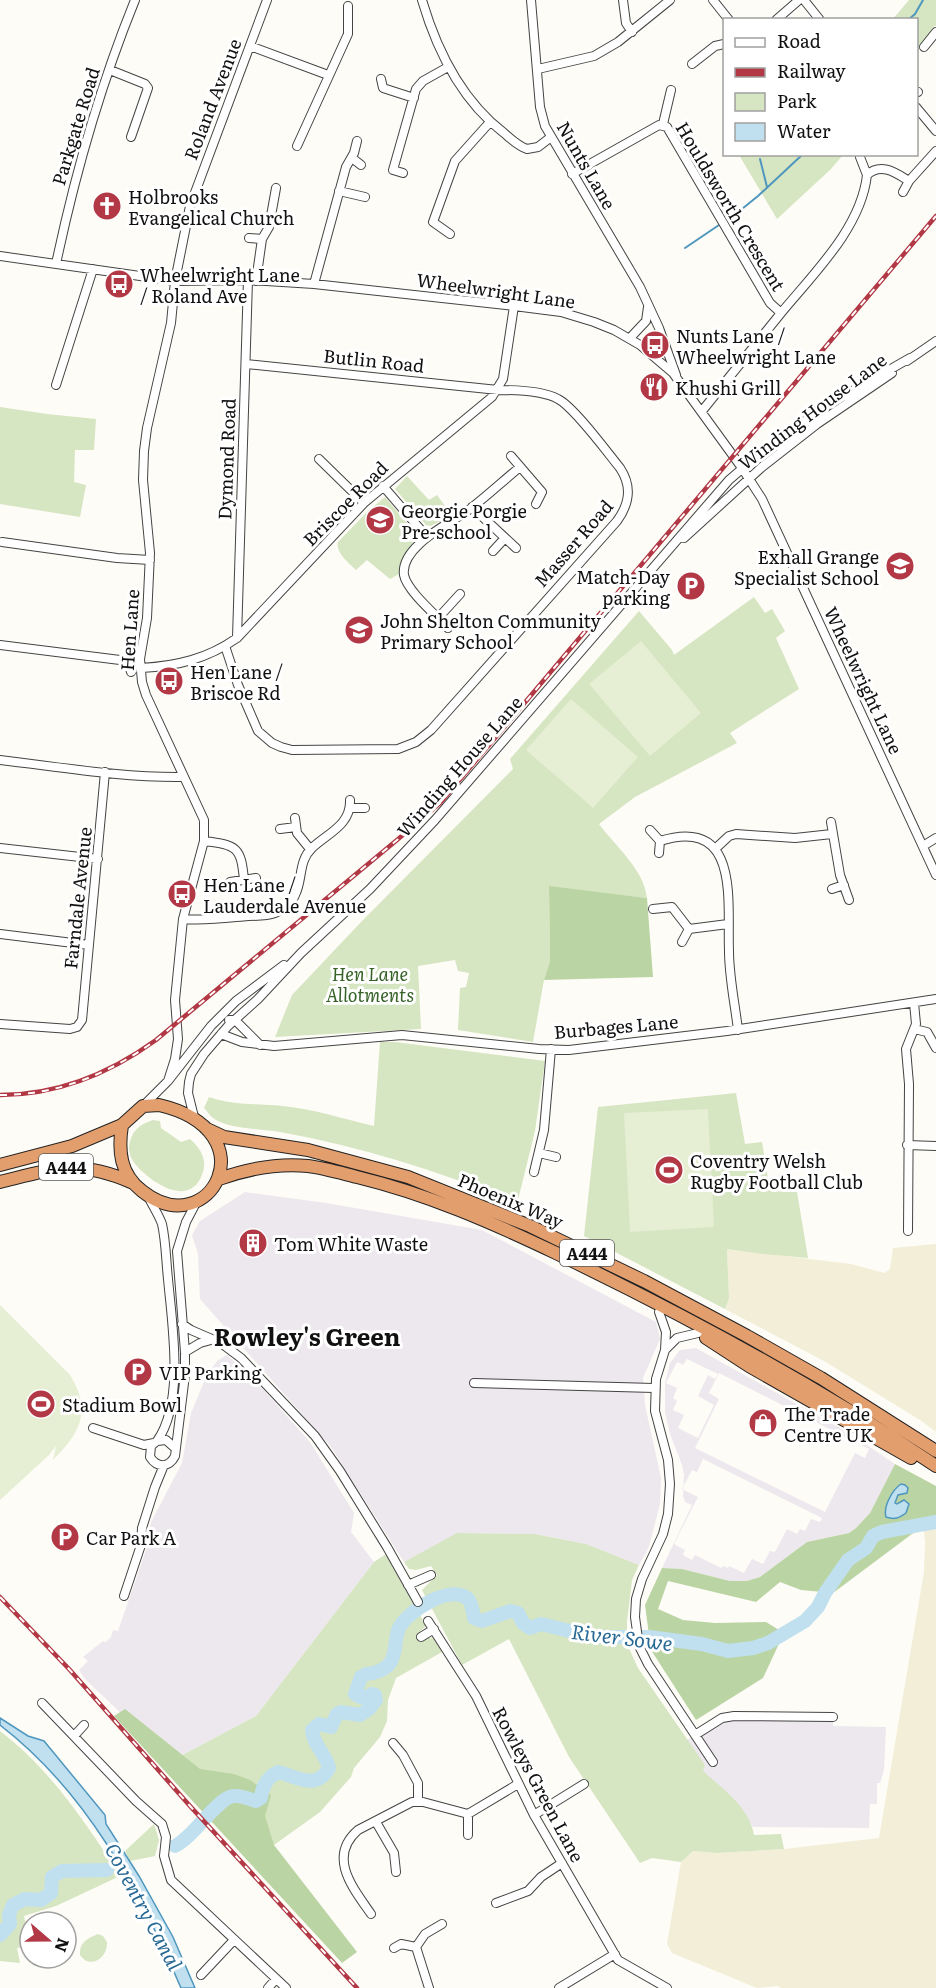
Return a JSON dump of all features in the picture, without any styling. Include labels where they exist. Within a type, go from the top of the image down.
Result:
[{"type":"highway","points":[[143,1106],[159,1106],[178,1110],[194,1118],[207,1129],[218,1144],[222,1162],[219,1179],[214,1187],[198,1201],[183,1205],[172,1204],[148,1196],[131,1182],[122,1161],[120,1148],[122,1125],[143,1106]]},
{"type":"highway","name":"A444","points":[[0,1166],[72,1146],[122,1125]]},
{"type":"highway","name":"Phoenix Way","points":[[207,1129],[224,1137],[308,1150],[408,1177],[530,1226],[644,1281],[747,1336],[821,1378],[936,1451]]},
{"type":"highway","name":"Phoenix Way","points":[[219,1179],[278,1165],[309,1166],[411,1192],[471,1214],[654,1300],[814,1389],[936,1468]]},
{"type":"highway","name":"A444","points":[[0,1182],[53,1169],[74,1167],[116,1175],[131,1182]]},
{"type":"highway","points":[[525,1238],[698,1333],[748,1366],[892,1448],[936,1468]]},
{"type":"street","name":"Parkgate Road","points":[[56,264],[65,218],[85,143],[135,0]]},
{"type":"street","name":"Roland Avenue","points":[[175,281],[193,196],[267,0]]},
{"type":"street","points":[[422,0],[448,67],[461,88],[490,122],[527,149],[538,147],[551,137]]},
{"type":"street","name":"Nunts Lane","points":[[531,0],[541,114],[551,137],[646,299],[677,378]]},
{"type":"street","points":[[623,0],[626,23],[632,32]]},
{"type":"street","points":[[538,69],[594,56],[632,32],[670,0]]},
{"type":"street","points":[[713,0],[727,18]]},
{"type":"street","points":[[778,18],[800,0]]},
{"type":"street","points":[[804,0],[818,18]]},
{"type":"street","points":[[297,146],[348,34],[348,6]]},
{"type":"street","points":[[924,47],[936,32]]},
{"type":"street","points":[[692,64],[715,46],[723,44]]},
{"type":"street","points":[[250,46],[328,75]]},
{"type":"street","points":[[404,173],[393,170],[418,85],[448,67]]},
{"type":"street","points":[[110,70],[145,84],[148,88],[131,137]]},
{"type":"street","points":[[381,79],[382,88],[414,98]]},
{"type":"street","points":[[663,124],[671,90]]},
{"type":"street","points":[[918,108],[936,131]]},
{"type":"street","points":[[450,234],[433,222],[444,186],[455,161],[490,122]]},
{"type":"street","name":"Houldsworth Crescent","points":[[572,174],[663,124],[667,127],[770,303],[781,313],[702,411]]},
{"type":"street","points":[[314,284],[346,167],[352,158],[357,141]]},
{"type":"street","points":[[903,192],[909,181],[936,151]]},
{"type":"street","points":[[781,313],[853,220],[864,195],[867,175],[860,157]]},
{"type":"street","points":[[352,158],[361,165]]},
{"type":"street","points":[[867,175],[878,169],[886,169],[909,181]]},
{"type":"street","name":"Dymond Road","points":[[237,638],[246,364],[252,281],[262,239],[269,227],[276,188]]},
{"type":"street","points":[[339,191],[365,197]]},
{"type":"street","points":[[249,238],[262,239]]},
{"type":"street","name":"Wheelwright Lane","points":[[0,257],[175,281],[314,284],[514,306],[568,314],[594,322],[630,338],[677,378],[762,499],[936,875]]},
{"type":"street","points":[[56,385],[93,269]]},
{"type":"street","name":"Hen Lane","points":[[168,1082],[178,1039],[175,1000],[183,919],[204,841],[204,820],[146,695],[140,659],[147,618],[150,560],[143,480],[144,446],[171,323],[175,281]]},
{"type":"street","points":[[630,338],[647,318],[646,299]]},
{"type":"street","points":[[498,390],[504,379],[514,306]]},
{"type":"street","name":"Winding House Lane","points":[[191,1074],[221,1034],[301,953],[370,889],[442,811],[729,480],[823,408],[936,341]]},
{"type":"street","name":"Winding House Lane","points":[[631,591],[749,478],[817,424],[879,383],[910,358]]},
{"type":"street","name":"Butlin Road","points":[[246,364],[498,390]]},
{"type":"street","name":"Briscoe Road","points":[[141,668],[167,667],[200,659],[237,638],[364,503],[498,390]]},
{"type":"street","name":"Masser Road","points":[[225,646],[238,685],[258,731],[272,743],[292,750],[386,750],[408,746],[424,737],[617,521],[627,504],[629,494],[625,475],[565,404],[550,395],[498,390]]},
{"type":"street","points":[[511,456],[542,492],[536,504]]},
{"type":"street","points":[[320,459],[364,503]]},
{"type":"street","points":[[448,628],[411,589],[404,575],[408,558],[427,537],[472,507],[520,467]]},
{"type":"street","points":[[383,486],[427,537]]},
{"type":"street","points":[[472,507],[516,548]]},
{"type":"street","points":[[493,551],[505,538]]},
{"type":"street","points":[[2,542],[117,558],[150,560]]},
{"type":"street","points":[[439,617],[460,594]]},
{"type":"street","points":[[0,645],[128,661]]},
{"type":"street","points":[[131,652],[128,661],[132,672]]},
{"type":"street","points":[[0,760],[105,772],[184,777]]},
{"type":"street","name":"Farndale Avenue","points":[[0,1024],[70,1029],[77,1027],[82,1020],[105,772]]},
{"type":"street","points":[[183,919],[200,920],[277,913],[292,901],[296,894],[300,871],[310,849],[344,822],[350,804],[365,807]]},
{"type":"street","points":[[831,822],[849,900]]},
{"type":"street","points":[[280,829],[296,823],[297,833],[310,849]]},
{"type":"street","points":[[650,830],[660,841],[659,853]]},
{"type":"street","points":[[714,849],[729,836],[736,834],[795,838],[832,834]]},
{"type":"street","points":[[660,841],[681,836],[692,837],[714,849],[726,869],[729,954],[738,1029]]},
{"type":"street","points":[[922,846],[936,838]]},
{"type":"street","points":[[204,841],[224,843],[239,853],[244,880]]},
{"type":"street","points":[[0,848],[98,859]]},
{"type":"street","points":[[230,882],[256,878]]},
{"type":"street","points":[[832,889],[844,885]]},
{"type":"street","points":[[653,909],[672,907],[689,929]]},
{"type":"street","points":[[689,929],[728,924]]},
{"type":"street","points":[[682,942],[689,929]]},
{"type":"street","points":[[0,934],[89,945]]},
{"type":"street","name":"Winding House Lane","points":[[143,1106],[168,1082],[211,1026],[236,1001],[301,953]]},
{"type":"street","name":"Burbages Lane","points":[[221,1034],[242,1042],[261,1045],[304,1045],[383,1035],[402,1035],[569,1050],[738,1029],[936,999]]},
{"type":"street","points":[[908,1231],[909,1084],[906,1049],[916,1019],[914,1003]]},
{"type":"street","points":[[211,1026],[226,1020],[235,1020],[261,1045]]},
{"type":"street","points":[[914,1029],[927,1032],[936,1048]]},
{"type":"street","name":"Hen Lane","points":[[178,1039],[188,1056],[191,1074]]},
{"type":"street","points":[[534,1172],[544,1130],[551,1049]]},
{"type":"street","points":[[191,1074],[188,1093],[194,1118]]},
{"type":"street","points":[[908,1145],[936,1146]]},
{"type":"street","points":[[538,1153],[556,1157]]},
{"type":"street","points":[[148,1196],[162,1224],[174,1353],[173,1393],[167,1421],[150,1450],[154,1487]]},
{"type":"street","points":[[124,1596],[141,1545],[142,1528],[154,1487],[164,1465],[174,1460],[183,1395],[185,1352],[177,1251],[186,1222],[198,1201]]},
{"type":"street","points":[[658,1312],[666,1332],[665,1350],[659,1364],[654,1388],[655,1411],[668,1460],[670,1493],[663,1534],[642,1579],[636,1599],[635,1627],[639,1646],[648,1664],[713,1762]]},
{"type":"street","points":[[182,1324],[229,1349],[241,1358],[315,1436],[340,1471],[418,1602]]},
{"type":"street","points":[[665,1350],[677,1338],[698,1333]]},
{"type":"street","points":[[185,1352],[200,1343],[212,1340]]},
{"type":"street","points":[[474,1383],[654,1388]]},
{"type":"street","points":[[93,1428],[144,1445],[166,1440],[175,1448]]},
{"type":"street","points":[[119,1437],[123,1443],[142,1450],[152,1459],[164,1465]]},
{"type":"street","points":[[408,1585],[430,1575]]},
{"type":"street","name":"Rowleys Green Lane","points":[[429,1621],[476,1696],[534,1815],[615,1954]]},
{"type":"street","points":[[421,1637],[434,1629]]},
{"type":"street","points":[[42,1703],[136,1801],[162,1824],[166,1832],[164,1856],[171,1880],[286,1988]]},
{"type":"street","points":[[695,1736],[722,1718],[734,1716],[833,1717]]},
{"type":"street","points":[[74,1736],[84,1725]]},
{"type":"street","points":[[393,1743],[403,1755],[418,1783],[418,1801]]},
{"type":"street","points":[[371,1914],[347,1876],[343,1854],[347,1841],[352,1835],[406,1804],[418,1801],[468,1814],[518,1784]]},
{"type":"street","points":[[534,1815],[584,1784]]},
{"type":"street","points":[[468,1814],[468,1835]]},
{"type":"street","points":[[376,1822],[393,1852],[396,1872]]},
{"type":"street","points":[[496,1903],[528,1891],[541,1876],[562,1863]]},
{"type":"street","points":[[429,1988],[416,1947],[424,1934],[442,1924]]},
{"type":"street","points":[[201,1975],[234,1940]]},
{"type":"street","points":[[394,1948],[401,1944],[416,1947]]},
{"type":"street","points":[[559,1988],[615,1954],[625,1965],[667,1988]]},
{"type":"street","points":[[268,1988],[276,1978]]},
{"type":"shaded area","points":[[245,1192],[326,1203],[482,1230],[656,1322],[660,1339],[643,1378],[645,1405],[661,1478],[660,1504],[649,1547],[639,1565],[586,1544],[535,1534],[458,1533],[404,1562],[331,1447],[200,1299],[198,1254],[192,1235],[200,1221]]},
{"type":"shaded area","points":[[936,1244],[936,1432],[824,1361],[725,1309],[729,1298],[727,1249],[851,1264],[884,1273],[890,1269],[893,1248]]},
{"type":"shaded area","points":[[696,1348],[852,1435],[895,1464],[870,1513],[849,1533],[807,1542],[760,1577],[747,1581],[730,1581],[682,1569],[662,1568],[692,1505],[685,1502],[683,1490],[698,1497],[674,1544],[685,1550],[683,1555],[692,1560],[695,1555],[721,1568],[729,1566],[744,1573],[752,1559],[763,1564],[770,1551],[775,1552],[787,1529],[797,1534],[800,1529],[805,1531],[811,1519],[820,1522],[822,1518],[703,1459],[697,1472],[692,1470],[683,1486],[682,1465],[670,1434],[665,1412],[665,1383],[670,1363],[680,1350]],"holes":[[[687,1359],[718,1374],[715,1379],[708,1375],[698,1396],[714,1405],[698,1438],[678,1428],[684,1415],[673,1410],[677,1401],[673,1398],[677,1388],[666,1383],[677,1362],[683,1365]],[[719,1373],[869,1449],[865,1458],[855,1453],[825,1512],[695,1448],[719,1399],[709,1393]]]},
{"type":"shaded area","points":[[227,1355],[262,1388],[310,1442],[354,1513],[351,1532],[374,1562],[256,1716],[171,1761],[85,1679],[79,1670],[88,1661],[83,1657],[103,1641],[106,1642],[113,1630],[118,1631],[146,1550],[151,1522],[182,1463],[191,1413],[206,1377],[217,1361]]},
{"type":"shaded area","points":[[936,1522],[936,1988],[781,1988],[778,1986],[757,1988],[672,1953],[667,1944],[681,1862],[693,1851],[717,1853],[784,1849],[879,1838],[924,1572],[925,1542],[924,1531],[920,1525]]},
{"type":"shaded area","points":[[833,1717],[833,1726],[886,1727],[884,1770],[880,1783],[877,1783],[877,1804],[870,1804],[869,1828],[753,1827],[730,1795],[702,1771],[705,1765],[687,1740],[722,1718]]},
{"type":"green space","points":[[909,0],[936,0],[936,26],[918,51],[918,18],[894,18]]},
{"type":"green space","points":[[740,156],[842,156],[830,170],[777,219]]},
{"type":"green space","points":[[0,407],[96,419],[94,450],[75,450],[74,482],[86,485],[80,517],[0,504]]},
{"type":"green space","points":[[407,476],[429,500],[437,495],[452,515],[431,526],[426,525],[395,489]]},
{"type":"green space","points":[[385,497],[418,536],[402,559],[399,574],[390,579],[367,560],[356,570],[343,558],[338,546],[338,542]]},
{"type":"green space","name":"Hen Lane Allotments","points":[[754,597],[765,613],[772,609],[785,631],[776,638],[799,689],[730,733],[737,743],[635,797],[599,824],[635,868],[645,887],[647,898],[549,887],[550,961],[544,980],[533,1042],[458,1030],[460,988],[466,987],[469,973],[458,971],[455,960],[418,966],[421,1029],[275,1037],[292,995],[513,769],[510,759],[639,611],[674,655]]},
{"type":"green space","points":[[641,641],[701,713],[650,756],[589,684]]},
{"type":"green space","points":[[571,699],[638,757],[593,808],[526,750]]},
{"type":"green space","points":[[549,886],[647,898],[653,977],[544,980],[550,961]]},
{"type":"green space","points":[[380,1042],[545,1061],[535,1131],[517,1204],[459,1181],[371,1153],[311,1138],[219,1122],[204,1108],[209,1097],[237,1103],[306,1109],[374,1126]]},
{"type":"green space","points":[[736,1093],[745,1144],[762,1142],[770,1191],[797,1192],[808,1258],[727,1249],[729,1298],[725,1309],[584,1236],[598,1107]]},
{"type":"green space","name":"Coventry Welsh Rugby Football Club","points":[[708,1109],[714,1227],[630,1232],[624,1113]]},
{"type":"green space","points":[[160,1121],[161,1128],[181,1142],[190,1139],[200,1150],[204,1167],[199,1181],[193,1187],[180,1191],[165,1187],[145,1174],[132,1160],[129,1149],[132,1136],[146,1122]]},
{"type":"green space","name":"Stadium Bowl","points":[[0,1305],[70,1375],[77,1388],[82,1410],[76,1430],[63,1450],[53,1460],[56,1446],[0,1500]]},
{"type":"green space","points":[[895,1464],[936,1486],[936,1522],[928,1522],[833,1593],[801,1590],[780,1582],[756,1602],[668,1581],[658,1609],[683,1620],[715,1623],[766,1622],[784,1633],[763,1678],[696,1720],[651,1650],[645,1605],[662,1568],[682,1569],[730,1581],[747,1581],[760,1577],[807,1542],[849,1533],[856,1528],[870,1513]]},
{"type":"green space","points":[[457,1533],[535,1534],[586,1544],[639,1565],[632,1580],[627,1622],[627,1644],[638,1668],[705,1765],[703,1771],[741,1807],[754,1835],[781,1834],[784,1849],[717,1853],[693,1851],[681,1862],[652,1858],[640,1863],[569,1757],[509,1639],[462,1665],[422,1590],[437,1575],[431,1566],[416,1570],[409,1569],[404,1562]]},
{"type":"green space","points":[[386,1554],[425,1624],[425,1627],[418,1633],[422,1640],[434,1638],[442,1652],[396,1678],[388,1700],[387,1721],[380,1737],[354,1768],[351,1777],[320,1812],[274,1845],[171,1761],[256,1716],[374,1562]]},
{"type":"green space","points":[[125,1709],[200,1769],[234,1774],[250,1780],[271,1795],[265,1816],[274,1845],[357,1952],[342,1963],[114,1716]]},
{"type":"green space","points":[[0,1731],[35,1762],[66,1798],[120,1876],[56,1906],[43,1910],[18,1910],[18,1963],[0,1961]]},
{"type":"green space","points":[[154,1824],[159,1840],[155,1856],[130,1861],[125,1851]]},
{"type":"green space","points":[[98,1934],[103,1936],[107,1942],[107,1948],[102,1957],[89,1962],[80,1955],[81,1947],[88,1939]]},
{"type":"water","points":[[901,1484],[908,1488],[907,1493],[898,1495],[895,1503],[904,1500],[909,1504],[906,1513],[897,1518],[886,1517],[889,1499]]},
{"type":"water","name":"Coventry Canal","points":[[0,1718],[28,1736],[44,1741],[105,1815],[106,1824],[139,1876],[173,1937],[195,1988],[181,1988],[128,1879],[84,1811],[31,1751],[0,1725]]},
{"type":"waterway","points":[[910,18],[923,0]]},
{"type":"waterway","points":[[732,217],[801,156]]},
{"type":"waterway","points":[[760,159],[767,187]]},
{"type":"waterway","points":[[685,248],[719,225]]},
{"type":"waterway","name":"River Sowe","points":[[175,1846],[190,1835],[226,1799],[239,1796],[256,1801],[261,1798],[266,1782],[278,1772],[312,1781],[324,1775],[329,1768],[312,1730],[319,1724],[331,1727],[337,1714],[341,1712],[360,1715],[369,1709],[376,1700],[375,1695],[360,1697],[355,1694],[361,1677],[379,1671],[388,1665],[394,1655],[399,1628],[404,1621],[421,1607],[442,1596],[461,1595],[469,1600],[474,1618],[482,1621],[510,1611],[518,1613],[523,1623],[530,1628],[541,1624],[594,1637],[649,1637],[702,1644],[728,1651],[753,1648],[768,1643],[805,1621],[818,1607],[848,1560],[866,1548],[873,1536],[882,1532],[936,1522]]},
{"type":"waterway","name":"River Sowe","points":[[0,1935],[10,1924],[9,1915],[13,1905],[25,1899],[41,1900],[51,1893],[52,1877],[62,1871],[107,1870]]},
{"type":"railway","points":[[0,1095],[62,1087],[101,1072],[138,1052],[156,1040],[440,803],[936,216]]},
{"type":"railway","points":[[0,1597],[69,1669],[190,1806],[357,1988]]},
{"type":"place","name":"Holbrooks Evangelical Church","points":[[107,206]]},
{"type":"place","name":"Wheelwright Lane / Roland Ave","points":[[119,284]]},
{"type":"place","name":"Nunts Lane / Wheelwright Lane","points":[[655,345]]},
{"type":"place","name":"Khushi Grill","points":[[654,387]]},
{"type":"place","name":"Georgie Porgie Pre-school","points":[[380,520]]},
{"type":"place","name":"Exhall Grange Specialist School","points":[[900,566]]},
{"type":"place","name":"Match-Day parking","points":[[691,586]]},
{"type":"place","name":"John Shelton Community Primary School","points":[[359,630]]},
{"type":"place","name":"Hen Lane / Briscoe Rd","points":[[169,681]]},
{"type":"place","name":"Hen Lane / Lauderdale Avenue","points":[[182,894]]},
{"type":"place","name":"Coventry Welsh Rugby Football Club","points":[[669,1170]]},
{"type":"place","name":"Tom White Waste","points":[[253,1243]]},
{"type":"place","name":"VIP Parking","points":[[138,1372]]},
{"type":"place","name":"Stadium Bowl","points":[[41,1404]]},
{"type":"place","name":"The Trade Centre UK","points":[[763,1423]]},
{"type":"place","name":"Car Park A","points":[[65,1537]]},
{"type":"district","name":"Rowley's Green","points":[[307,1335]]}]
